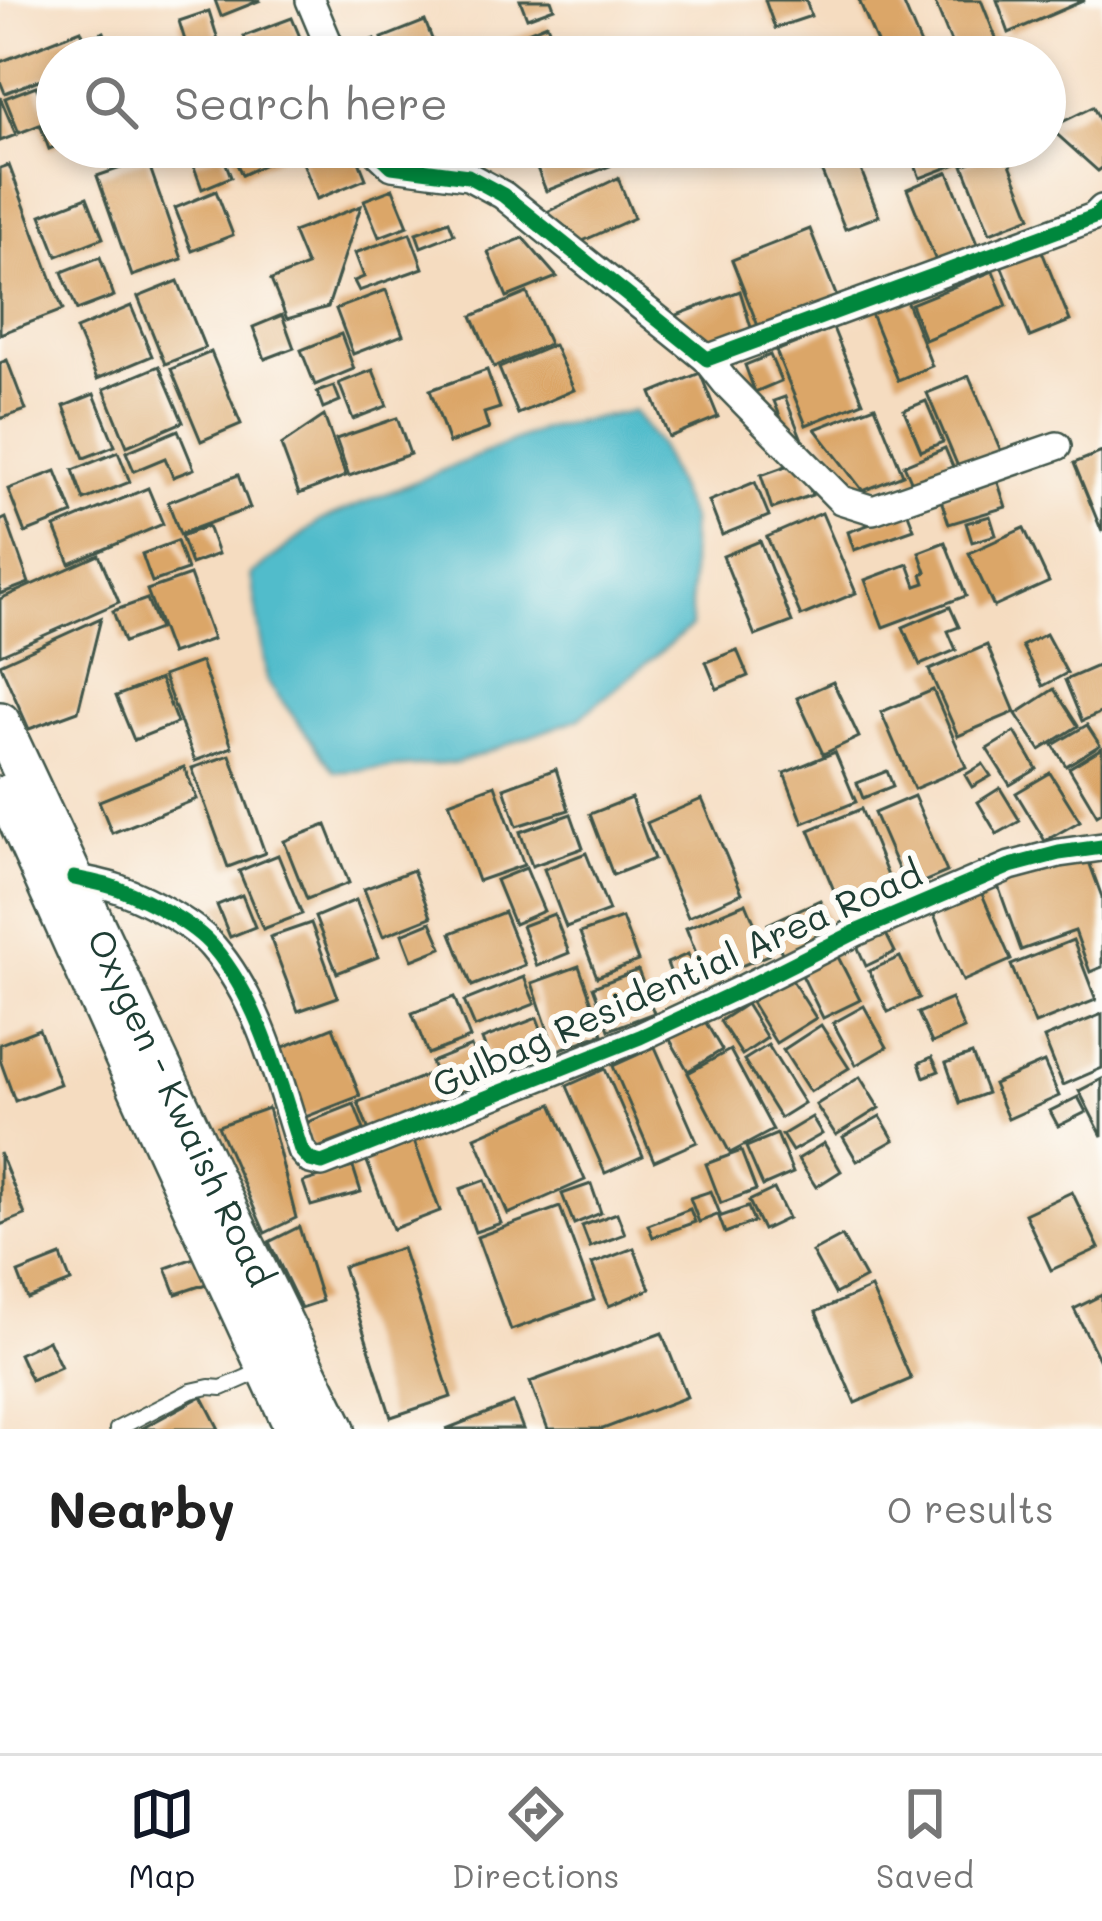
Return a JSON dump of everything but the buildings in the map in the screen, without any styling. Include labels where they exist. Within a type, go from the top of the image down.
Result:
[{"type":"main road","name":"Oxygen - Kwaish Road","points":[[0,722],[335,1429]]},
{"type":"main road","name":"Oxygen - Kwaish Road","points":[[0,780],[295,1429]]},
{"type":"street","points":[[310,0],[325,36]]},
{"type":"street","points":[[407,168],[468,176],[503,195],[707,359],[842,500],[873,510],[1057,446]]},
{"type":"street","points":[[707,359],[1094,217],[1102,209]]},
{"type":"street","name":"Gulbag Residential Area Road","points":[[74,878],[119,889],[172,915],[212,945],[247,996],[301,1150],[310,1160],[322,1163],[640,1037],[858,931],[1010,866],[1102,847]]},
{"type":"lane","points":[[117,1429],[191,1391],[222,1388],[268,1368]]},
{"type":"water","points":[[633,411],[658,444],[691,520],[691,627],[578,719],[457,763],[335,772],[267,681],[251,575],[320,521],[545,428]]},
{"type":"cycle path","points":[[407,168],[468,176],[503,195],[707,359],[1094,217],[1102,209]]},
{"type":"cycle path","points":[[74,878],[143,899],[183,921],[213,947],[256,1018],[301,1150],[310,1160],[322,1163],[640,1037],[858,931],[1010,866],[1102,847]]}]
